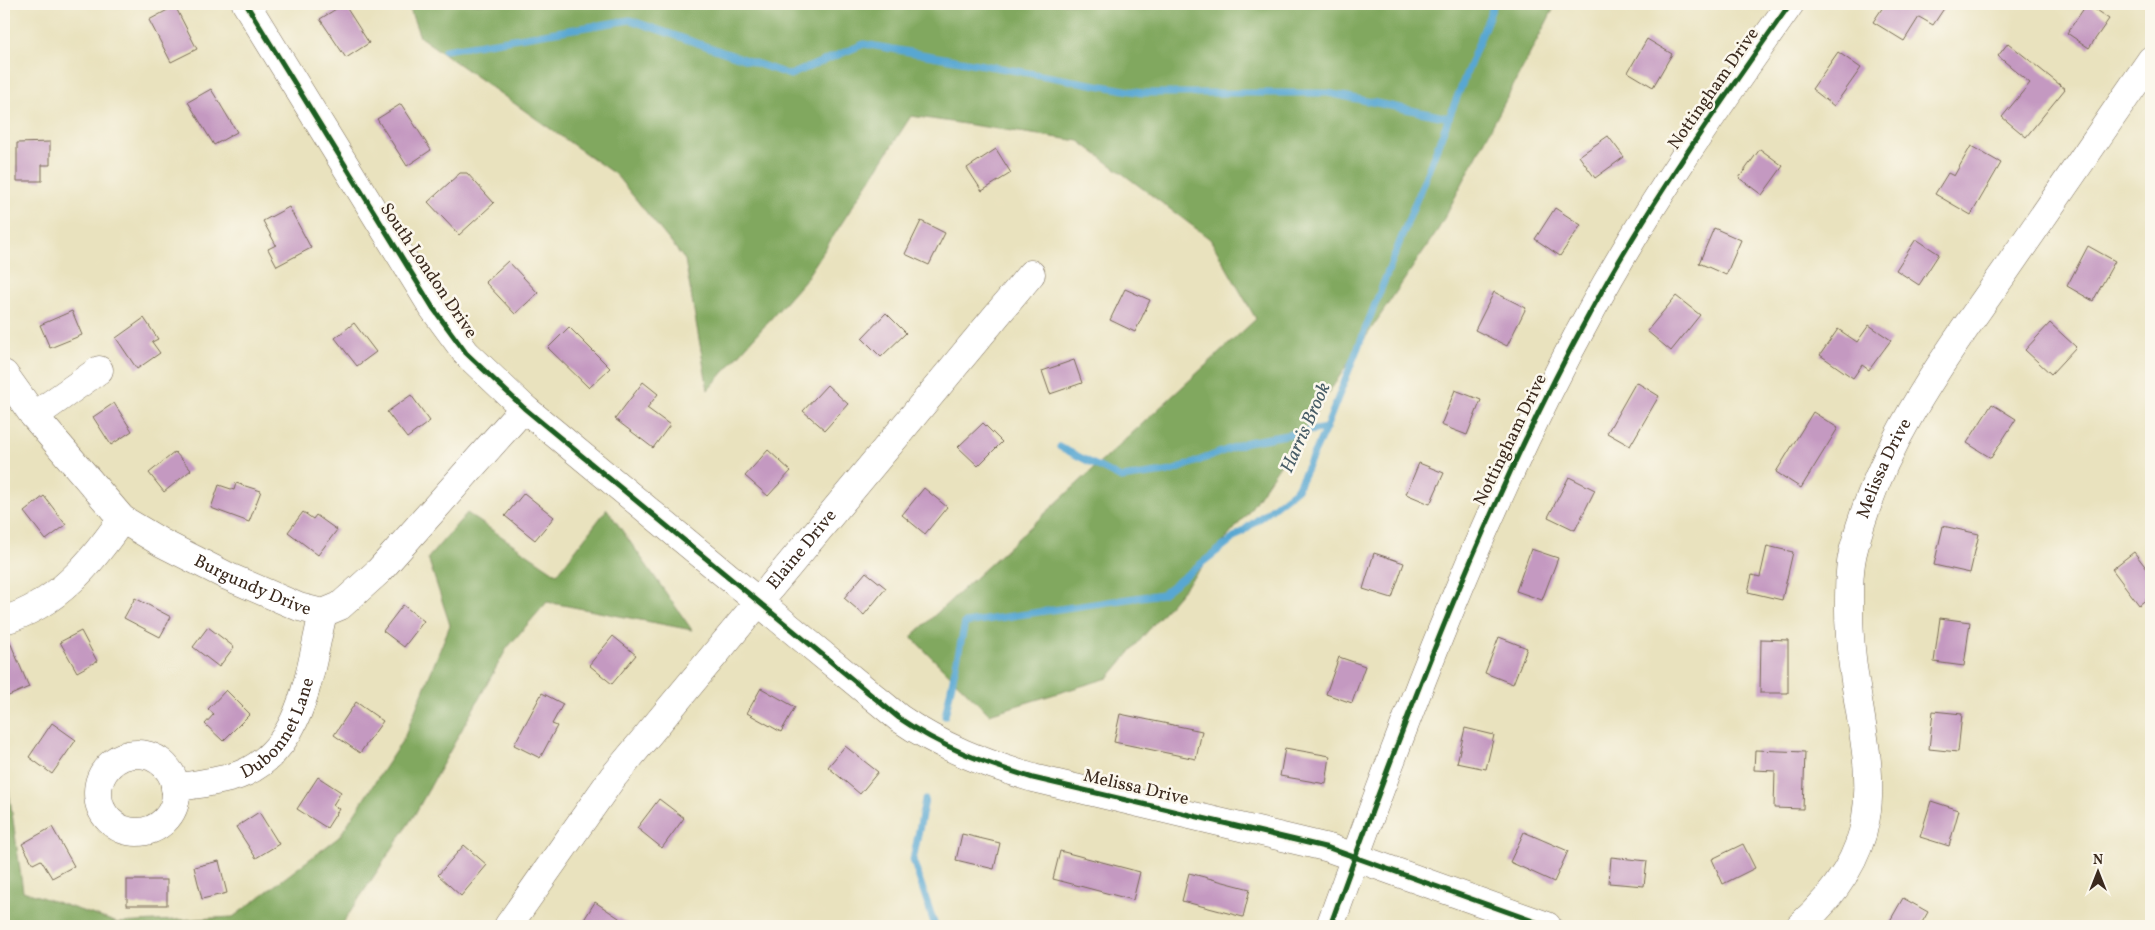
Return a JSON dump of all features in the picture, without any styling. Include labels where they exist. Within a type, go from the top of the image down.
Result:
[{"type":"street","name":"South London Drive","points":[[246,4],[433,308],[466,352],[524,408],[758,603]]},
{"type":"street","name":"Nottingham Drive","points":[[1330,926],[1457,592],[1520,451],[1553,383],[1638,229],[1690,147],[1790,4]]},
{"type":"street","name":"Melissa Drive","points":[[1800,926],[1821,908],[1856,853],[1865,829],[1870,802],[1869,772],[1851,665],[1848,628],[1849,589],[1853,552],[1864,510],[1898,436],[1942,363],[2151,60]]},
{"type":"street","name":"Elaine Drive","points":[[508,926],[613,777],[1031,274]]},
{"type":"street","points":[[34,416],[99,370]]},
{"type":"street","name":"Burgundy Drive","points":[[4,374],[34,416],[122,518],[162,543],[227,576],[290,604],[323,613],[340,606],[380,571],[524,408]]},
{"type":"street","points":[[4,620],[39,605],[60,590],[103,547],[122,518]]},
{"type":"street","name":"Melissa Drive","points":[[758,603],[899,718],[953,751],[1033,778],[1356,856],[1547,926]]},
{"type":"street","name":"Dubonnet Lane","points":[[175,788],[219,781],[240,774],[260,764],[276,748],[289,731],[307,688],[323,613]]},
{"type":"green space","points":[[408,4],[1556,4],[1439,228],[1247,514],[1108,678],[989,714],[911,637],[1256,319],[1210,239],[1079,141],[911,116],[805,280],[708,390],[685,260],[616,175],[420,37]]},
{"type":"green space","points":[[607,509],[692,630],[547,602],[507,648],[415,814],[341,926],[4,926],[4,756],[23,891],[118,923],[233,917],[339,837],[404,738],[450,625],[428,558],[467,513],[557,574]]},
{"type":"building","points":[[344,4],[369,43],[346,58],[320,19]]},
{"type":"building","points":[[1885,4],[1947,4],[1933,25],[1919,17],[1904,41],[1873,22]]},
{"type":"building","points":[[2087,4],[2109,19],[2089,48],[2067,33]]},
{"type":"building","points":[[175,6],[197,49],[171,62],[149,20]]},
{"type":"building","points":[[1647,39],[1672,54],[1653,87],[1628,72]]},
{"type":"building","points":[[2008,43],[2065,89],[2026,137],[2002,117],[2030,83],[1998,56]]},
{"type":"building","points":[[1838,52],[1861,68],[1834,106],[1812,89]]},
{"type":"building","points":[[211,89],[237,132],[214,145],[188,102]]},
{"type":"building","points":[[401,104],[431,150],[407,166],[377,119]]},
{"type":"building","points":[[1608,136],[1624,157],[1595,178],[1579,156]]},
{"type":"building","points":[[50,142],[50,165],[42,165],[42,181],[17,181],[17,143]]},
{"type":"building","points":[[1971,146],[2001,163],[1971,215],[1935,194],[1948,173],[1954,176]]},
{"type":"building","points":[[996,149],[1011,173],[982,191],[967,168]]},
{"type":"building","points":[[1760,149],[1783,166],[1762,195],[1739,178]]},
{"type":"building","points":[[460,173],[467,173],[494,203],[459,235],[428,202]]},
{"type":"building","points":[[289,207],[311,248],[277,266],[268,249],[276,245],[263,221]]},
{"type":"building","points":[[1555,208],[1581,225],[1560,256],[1535,239]]},
{"type":"building","points":[[921,221],[945,233],[929,265],[905,254]]},
{"type":"building","points":[[1714,228],[1741,240],[1726,275],[1699,263]]},
{"type":"building","points":[[1916,239],[1939,254],[1919,285],[1896,270]]},
{"type":"building","points":[[2088,246],[2115,261],[2093,301],[2067,286]]},
{"type":"building","points":[[508,261],[538,293],[515,314],[485,282]]},
{"type":"building","points":[[1125,289],[1150,300],[1135,332],[1110,320]]},
{"type":"building","points":[[1494,292],[1526,308],[1507,346],[1475,330]]},
{"type":"building","points":[[1676,296],[1700,315],[1671,351],[1647,331]]},
{"type":"building","points":[[72,311],[82,335],[50,348],[40,325]]},
{"type":"building","points":[[886,313],[906,333],[881,357],[862,338]]},
{"type":"building","points":[[144,318],[158,339],[152,342],[160,353],[137,369],[116,338]]},
{"type":"building","points":[[354,323],[376,352],[357,366],[335,338]]},
{"type":"building","points":[[2050,323],[2076,347],[2051,374],[2025,350]]},
{"type":"building","points":[[1869,325],[1891,340],[1869,370],[1862,365],[1853,378],[1820,355],[1838,329],[1857,342]]},
{"type":"building","points":[[569,327],[610,368],[589,388],[548,348]]},
{"type":"building","points":[[1074,360],[1082,383],[1050,394],[1042,371]]},
{"type":"building","points":[[643,382],[658,394],[647,408],[670,425],[653,448],[615,419]]},
{"type":"building","points":[[1636,382],[1659,396],[1630,446],[1607,433]]},
{"type":"building","points":[[827,385],[848,404],[825,430],[803,411]]},
{"type":"building","points":[[1455,390],[1481,400],[1467,435],[1441,425]]},
{"type":"building","points":[[411,395],[430,421],[407,438],[387,412]]},
{"type":"building","points":[[114,403],[132,431],[111,445],[93,417]]},
{"type":"building","points":[[1992,404],[2016,419],[1991,458],[1967,443]]},
{"type":"building","points":[[1813,412],[1838,428],[1801,488],[1776,472]]},
{"type":"building","points":[[983,423],[1002,442],[978,466],[958,447]]},
{"type":"building","points":[[768,450],[791,471],[768,496],[745,476]]},
{"type":"building","points":[[175,452],[191,470],[164,492],[149,473]]},
{"type":"building","points":[[1419,463],[1444,473],[1430,504],[1406,494]]},
{"type":"building","points":[[1569,477],[1595,490],[1575,530],[1548,517]]},
{"type":"building","points":[[236,483],[261,491],[249,522],[211,508],[219,485],[234,490]]},
{"type":"building","points":[[924,488],[947,507],[925,534],[902,515]]},
{"type":"building","points":[[524,493],[554,517],[535,540],[505,516]]},
{"type":"building","points":[[44,496],[66,525],[46,540],[24,512]]},
{"type":"building","points":[[303,512],[313,519],[316,515],[337,530],[318,555],[288,532]]},
{"type":"building","points":[[1943,526],[1979,534],[1970,573],[1934,565]]},
{"type":"building","points":[[1767,546],[1793,552],[1782,600],[1748,592],[1752,575],[1760,577]]},
{"type":"building","points":[[1531,549],[1558,558],[1542,600],[1516,591]]},
{"type":"building","points":[[2134,552],[2151,574],[2151,596],[2139,605],[2112,569]]},
{"type":"building","points":[[1374,553],[1404,563],[1392,598],[1363,589]]},
{"type":"building","points":[[866,572],[886,588],[864,615],[844,598]]},
{"type":"building","points":[[135,598],[171,617],[160,637],[124,618]]},
{"type":"building","points":[[403,605],[424,621],[404,647],[383,631]]},
{"type":"building","points":[[1940,618],[1970,622],[1964,666],[1934,662]]},
{"type":"building","points":[[208,627],[234,647],[219,667],[193,647]]},
{"type":"building","points":[[81,631],[97,661],[77,672],[60,642]]},
{"type":"building","points":[[4,635],[7,635],[29,687],[4,698]]},
{"type":"building","points":[[613,636],[636,655],[612,684],[589,665]]},
{"type":"building","points":[[1499,637],[1527,648],[1513,684],[1485,673]]},
{"type":"building","points":[[1761,639],[1788,640],[1788,693],[1760,693]]},
{"type":"building","points":[[1339,657],[1365,666],[1352,703],[1326,694]]},
{"type":"building","points":[[761,688],[795,707],[781,732],[747,713]]},
{"type":"building","points":[[226,690],[250,714],[223,741],[205,724],[214,714],[208,709]]},
{"type":"building","points":[[542,693],[563,704],[552,724],[557,726],[540,758],[514,745]]},
{"type":"building","points":[[356,702],[383,721],[360,753],[334,735]]},
{"type":"building","points":[[1933,711],[1962,714],[1958,752],[1929,749]]},
{"type":"building","points":[[1120,714],[1202,731],[1196,759],[1114,742]]},
{"type":"building","points":[[52,723],[76,740],[52,774],[29,757]]},
{"type":"building","points":[[1465,728],[1494,735],[1486,769],[1457,763]]},
{"type":"building","points":[[845,746],[878,772],[860,794],[828,767]]},
{"type":"building","points":[[1285,748],[1330,756],[1326,784],[1280,776]]},
{"type":"building","points":[[1755,750],[1805,752],[1803,809],[1774,808],[1775,771],[1754,770]]},
{"type":"building","points":[[318,777],[341,792],[333,805],[339,809],[327,828],[297,809]]},
{"type":"building","points":[[659,799],[684,818],[662,848],[637,828]]},
{"type":"building","points":[[1931,801],[1959,810],[1949,846],[1920,837]]},
{"type":"building","points":[[259,812],[279,844],[256,858],[236,827]]},
{"type":"building","points":[[52,827],[74,866],[52,878],[41,860],[33,864],[22,844]]},
{"type":"building","points":[[1524,832],[1568,851],[1554,882],[1510,862]]},
{"type":"building","points":[[962,834],[1000,843],[994,869],[956,860]]},
{"type":"building","points":[[1743,844],[1755,868],[1723,884],[1712,859]]},
{"type":"building","points":[[464,845],[487,865],[461,896],[438,875]]},
{"type":"building","points":[[1060,851],[1140,872],[1133,900],[1053,879]]},
{"type":"building","points":[[1611,857],[1647,861],[1644,886],[1609,883]]},
{"type":"building","points":[[219,861],[227,893],[202,899],[194,867]]},
{"type":"building","points":[[1189,873],[1250,889],[1243,917],[1182,901]]},
{"type":"building","points":[[127,880],[167,880],[167,905],[127,905]]},
{"type":"building","points":[[1903,898],[1928,912],[1920,926],[1887,926]]},
{"type":"building","points":[[595,902],[631,926],[580,926]]},
{"type":"waterway","name":"Harris Brook","points":[[945,716],[965,623],[1162,594],[1297,489],[1326,428],[1494,4]]},
{"type":"waterway","points":[[445,50],[630,20],[790,75],[864,44],[1142,93],[1328,93],[1449,118]]},
{"type":"waterway","points":[[1060,447],[1121,478],[1172,471],[1247,442],[1326,428]]},
{"type":"waterway","name":"Harris Brook","points":[[925,800],[913,860],[935,926]]},
{"type":"cycle path","points":[[246,4],[433,308],[466,353],[524,408],[899,718],[947,746],[980,760],[1033,778],[1329,848],[1547,926]]},
{"type":"cycle path","points":[[1330,926],[1418,690],[1449,613],[1516,459],[1553,383],[1614,269],[1638,230],[1712,116],[1790,4]]}]
